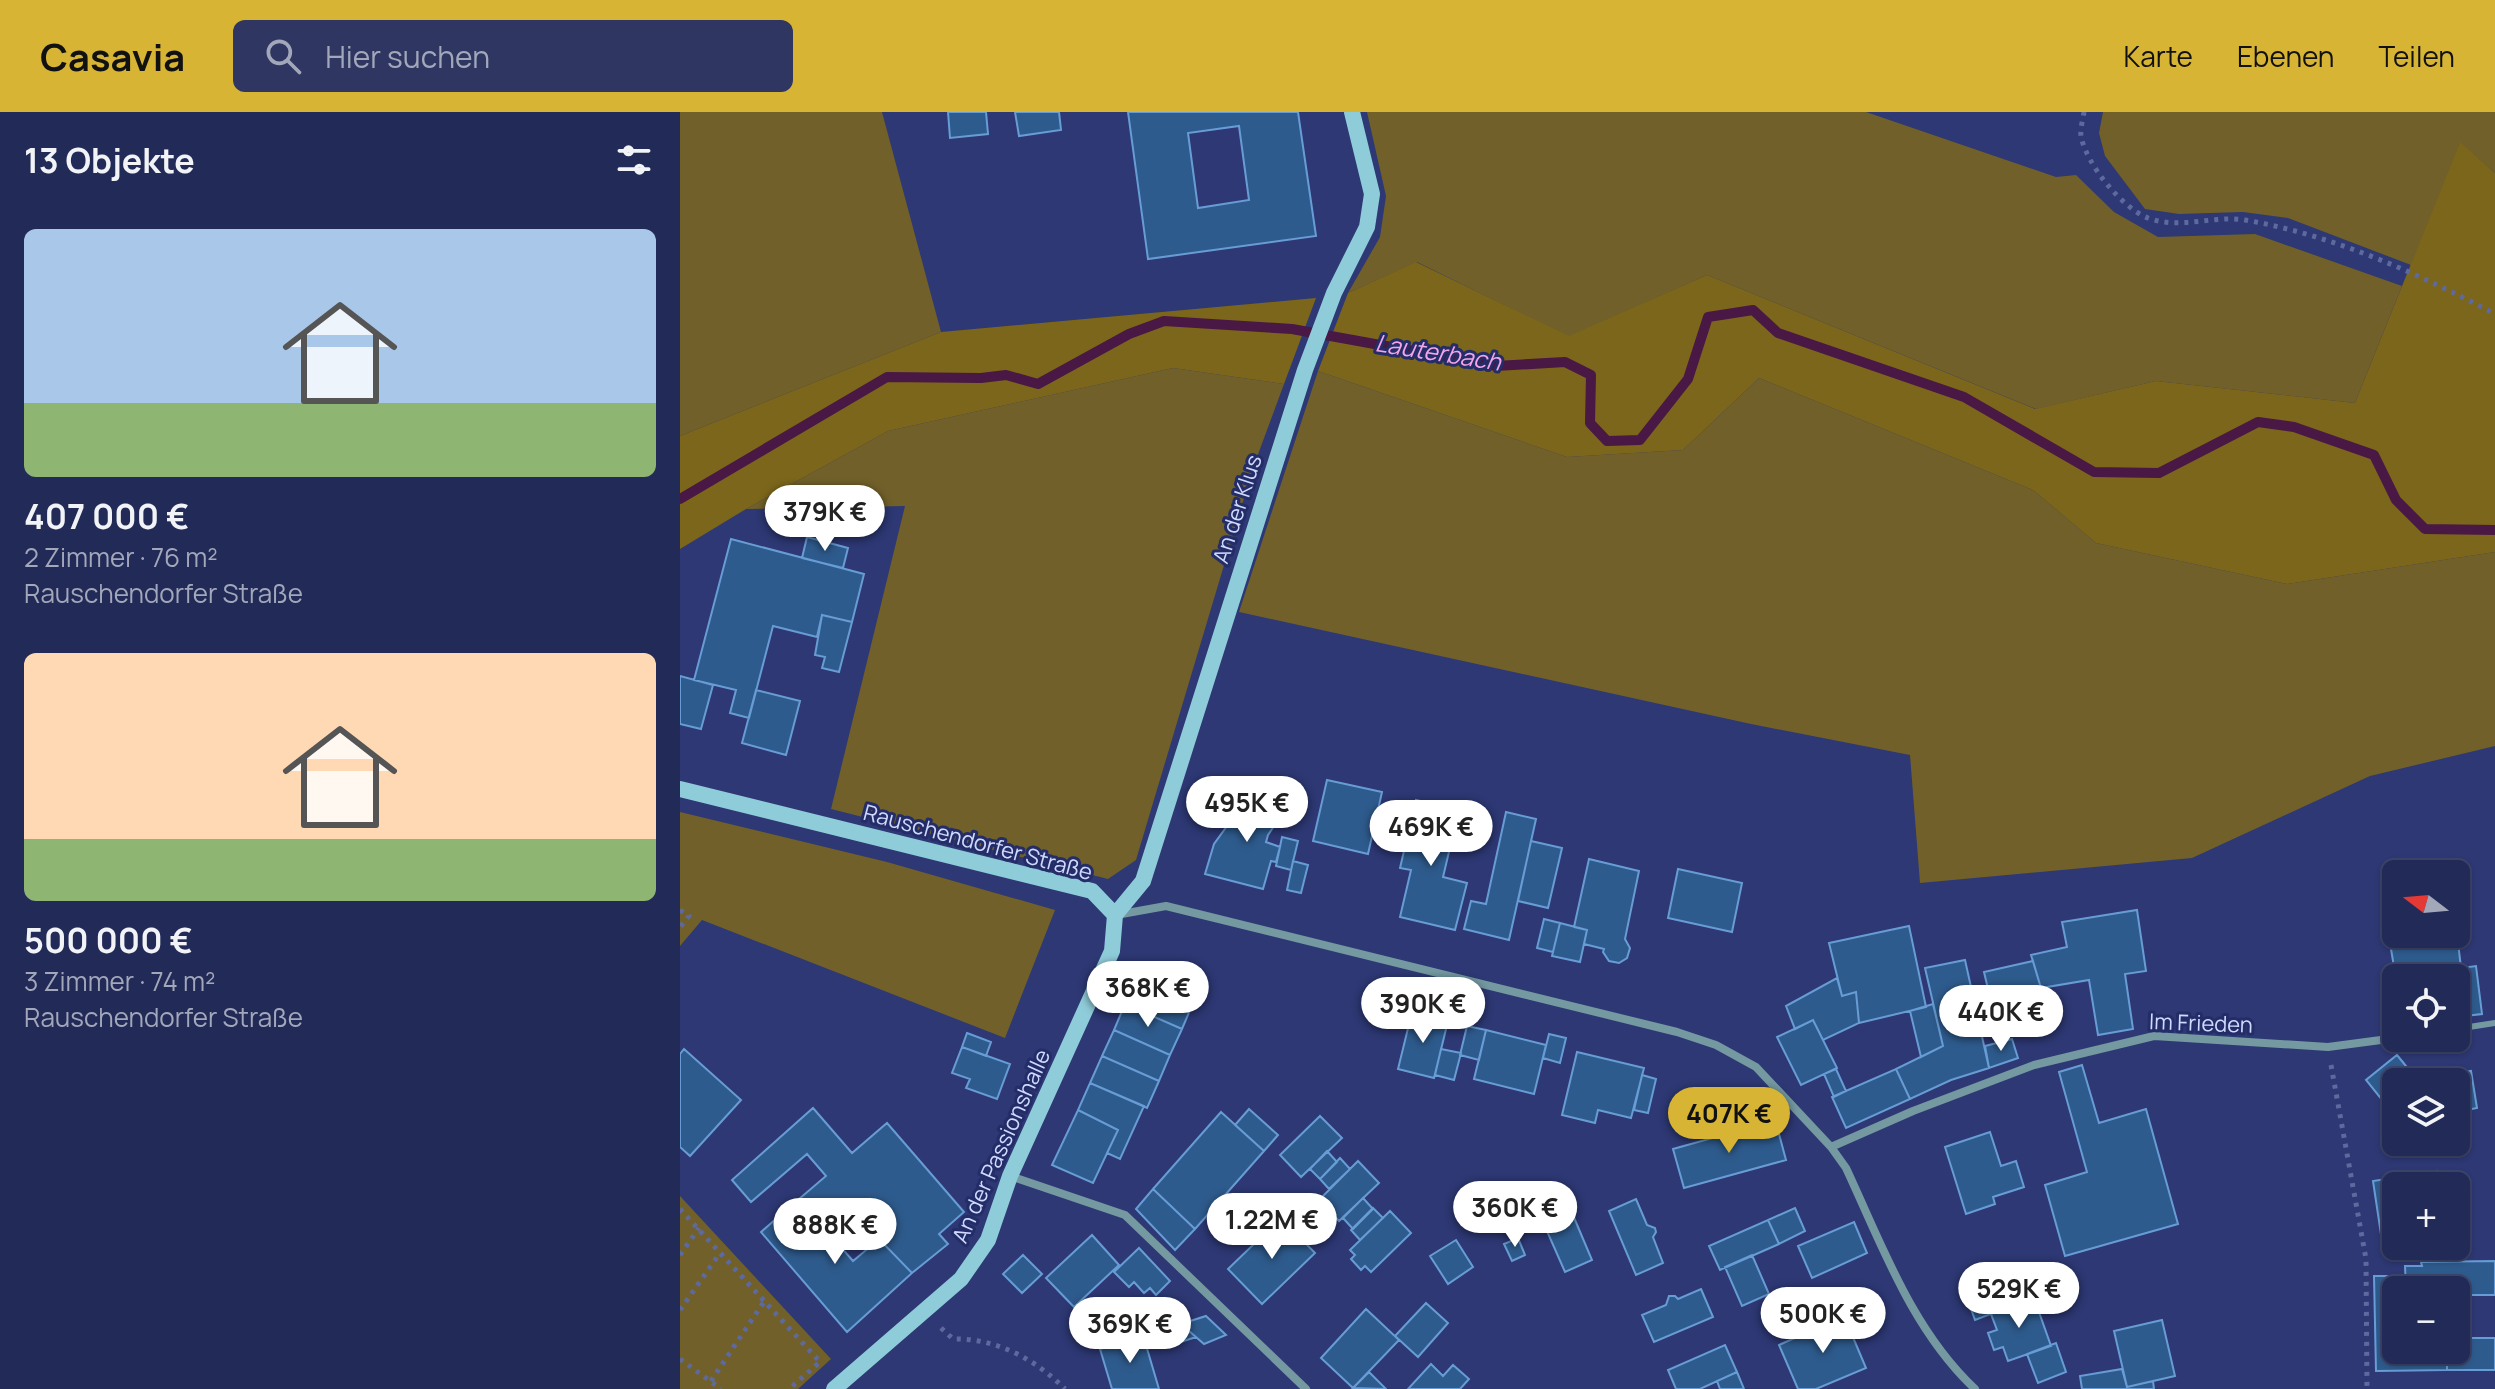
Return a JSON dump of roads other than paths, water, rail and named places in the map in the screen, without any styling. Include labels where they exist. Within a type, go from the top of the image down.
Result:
[{"type":"street","name":"An der Klus","points":[[1115,915],[1143,881],[1305,370],[1334,293],[1367,227],[1372,194],[1352,112]]},
{"type":"street","name":"Rauschendorfer Straße","points":[[680,789],[1092,891],[1115,915]]},
{"type":"street","points":[[1115,915],[1166,906],[1677,1032],[1716,1045],[1756,1067],[1831,1147],[1846,1168],[1911,1308],[1950,1366],[1975,1389]]},
{"type":"street","name":"An der Passionshalle","points":[[834,1389],[961,1279],[988,1240],[1010,1176],[1112,951],[1115,915]]},
{"type":"street","name":"Im Frieden","points":[[1831,1147],[1913,1111],[2034,1065],[2154,1036],[2328,1047],[2382,1040]]},
{"type":"street","points":[[1010,1176],[1125,1215],[1306,1389]]},
{"type":"lane","points":[[2470,1027],[2495,1023]]},
{"type":"waterway","name":"Lauterbach","points":[[680,499],[887,377],[981,378],[1006,375],[1038,384],[1129,334],[1164,321],[1292,329],[1496,366],[1565,362],[1591,375],[1590,423],[1607,441],[1640,440],[1688,379],[1708,317],[1753,310],[1778,333],[1964,397],[2094,472],[2159,473],[2258,422],[2294,427],[2374,455],[2396,500],[2425,529],[2495,530]]}]
